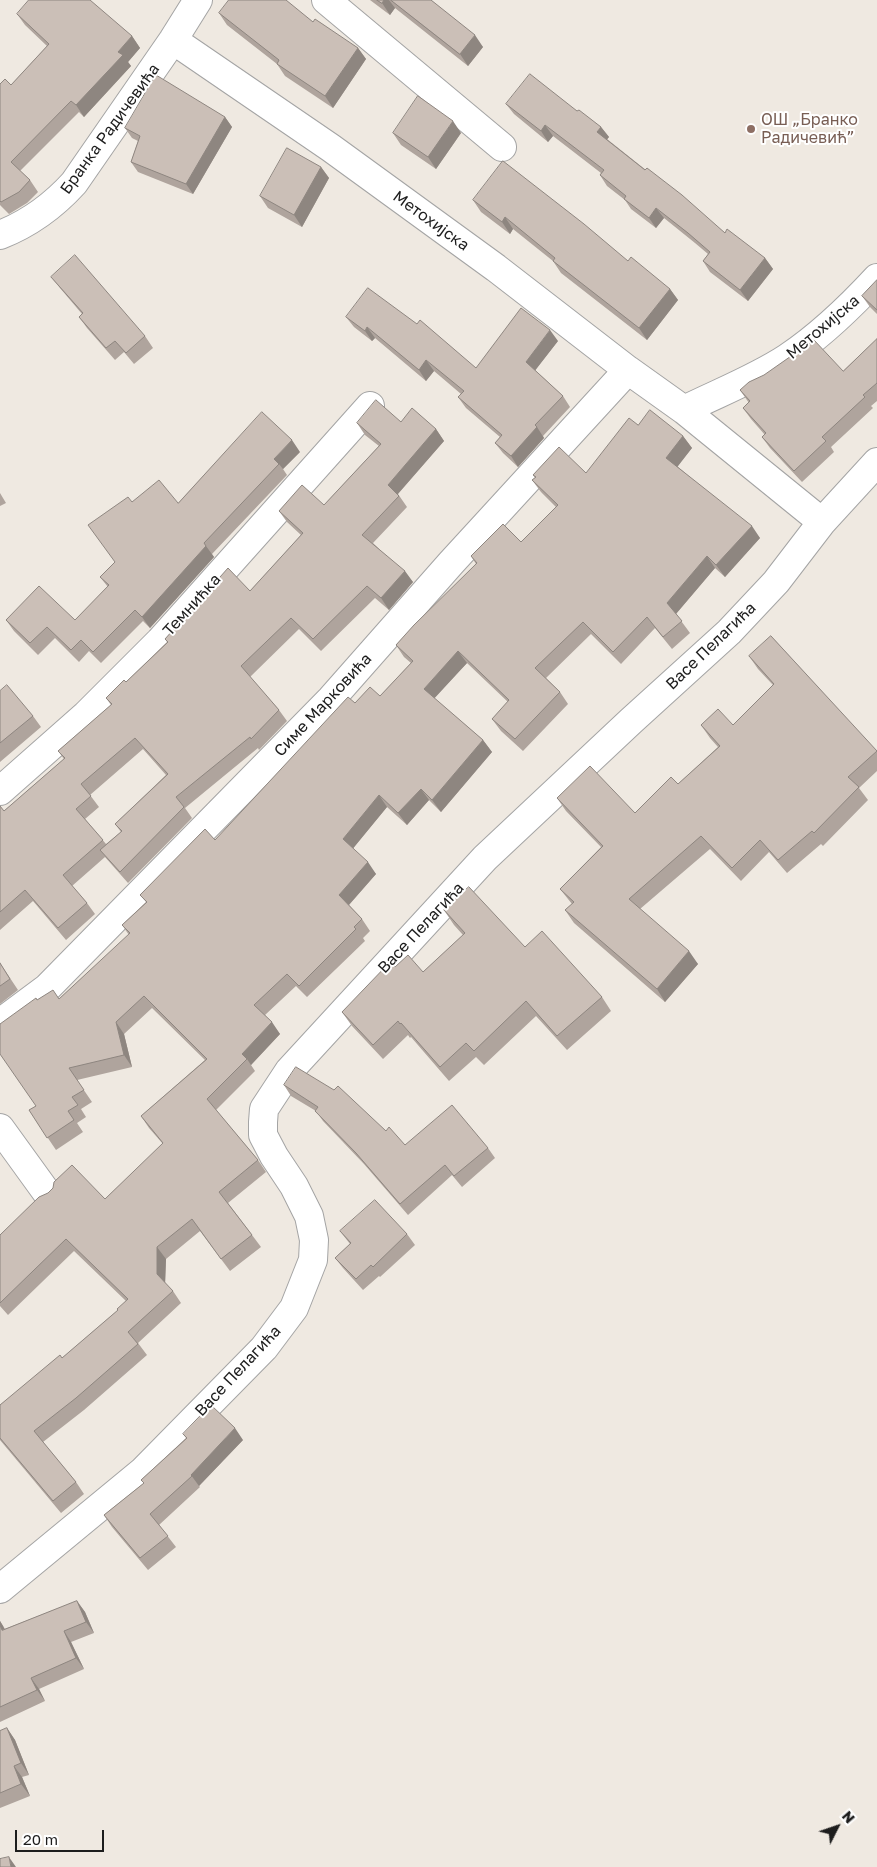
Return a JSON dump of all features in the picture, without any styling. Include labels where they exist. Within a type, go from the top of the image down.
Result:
[{"type":"street","name":"Бранка Радичевића","points":[[0,235],[40,213],[59,199],[74,183],[173,40],[198,0]]},
{"type":"street","points":[[326,0],[502,147]]},
{"type":"street","name":"Метохијска","points":[[173,40],[331,148],[489,262],[628,370],[684,410],[822,522]]},
{"type":"street","name":"Метохијска","points":[[684,410],[745,381],[788,357],[832,321],[877,278]]},
{"type":"street","name":"Симе Марковића","points":[[0,1023],[47,988],[331,699],[451,563],[628,370]]},
{"type":"street","name":"Темнићка","points":[[0,791],[86,715],[160,641],[370,406]]},
{"type":"street","name":"Васе Пелагића","points":[[0,1589],[143,1471],[264,1348],[294,1308],[312,1260],[314,1240],[309,1216],[294,1186],[274,1156],[264,1135],[263,1122],[264,1109],[289,1071],[485,858],[729,632],[776,582],[822,522],[877,462]]},
{"type":"street","points":[[0,1128],[47,1193]]},
{"type":"building","points":[[29,0],[90,0],[132,36],[118,52],[123,55],[76,105],[71,101],[11,162],[30,180],[19,192],[1,202],[0,84],[5,79],[11,85],[49,44],[17,14]]},
{"type":"building","points":[[229,0],[286,0],[313,22],[315,19],[358,48],[325,96],[277,64],[279,60],[219,13]]},
{"type":"building","points":[[391,0],[431,0],[475,35],[460,54]]},
{"type":"building","points":[[530,74],[577,111],[579,110],[601,127],[597,132],[645,170],[647,168],[682,195],[725,233],[727,229],[765,258],[740,290],[703,261],[710,252],[688,233],[656,208],[649,218],[624,199],[626,196],[600,175],[604,170],[545,125],[541,131],[506,104]]},
{"type":"building","points":[[156,75],[225,117],[186,184],[131,162],[140,136],[125,128]]},
{"type":"building","points":[[418,96],[453,121],[428,157],[393,133]]},
{"type":"building","points":[[287,148],[321,167],[294,215],[260,196]]},
{"type":"building","points":[[503,161],[628,261],[631,257],[670,289],[639,328],[553,261],[555,258],[505,217],[502,222],[473,200]]},
{"type":"building","points":[[75,255],[145,336],[126,353],[115,341],[106,348],[79,317],[83,313],[51,277]]},
{"type":"building","points":[[877,280],[877,310],[862,296]]},
{"type":"building","points":[[368,288],[417,324],[420,320],[476,368],[521,308],[550,330],[526,362],[563,396],[535,425],[537,427],[511,456],[495,443],[502,435],[458,397],[464,391],[426,360],[419,370],[367,327],[365,331],[346,317]]},
{"type":"building","points":[[877,339],[877,383],[863,395],[865,397],[822,437],[826,441],[794,471],[762,437],[766,433],[743,408],[750,401],[740,390],[749,382],[764,375],[814,340],[843,371]]},
{"type":"building","points":[[376,400],[401,422],[412,408],[436,429],[388,485],[399,496],[362,535],[405,571],[381,598],[367,586],[313,639],[291,618],[241,666],[279,710],[251,739],[250,737],[176,797],[184,807],[120,872],[100,850],[122,831],[115,824],[168,774],[135,738],[81,784],[91,796],[76,809],[103,840],[63,875],[87,903],[58,928],[25,890],[0,912],[0,806],[4,811],[65,758],[58,751],[112,704],[106,698],[124,680],[126,682],[168,642],[165,639],[228,568],[250,591],[303,533],[279,511],[302,485],[324,505],[381,444],[357,423]]},
{"type":"building","points":[[650,410],[683,436],[666,458],[752,526],[716,565],[707,556],[667,603],[682,621],[663,637],[647,617],[613,652],[583,622],[535,668],[560,692],[515,739],[492,719],[509,700],[458,651],[424,689],[483,740],[432,800],[421,789],[398,813],[379,795],[343,839],[368,862],[339,895],[362,919],[354,927],[356,929],[299,986],[287,974],[254,1005],[272,1022],[242,1054],[247,1059],[207,1099],[258,1160],[219,1192],[252,1235],[221,1259],[192,1219],[157,1247],[157,1274],[173,1291],[128,1332],[138,1344],[76,1398],[34,1431],[76,1482],[53,1501],[0,1438],[0,1405],[60,1355],[62,1358],[118,1310],[128,1299],[66,1239],[0,1303],[0,1235],[39,1197],[48,1193],[53,1188],[54,1182],[72,1165],[105,1199],[163,1143],[141,1116],[207,1059],[144,996],[116,1022],[124,1055],[69,1068],[84,1090],[72,1097],[78,1105],[68,1111],[74,1120],[47,1138],[29,1110],[36,1106],[0,1054],[0,1024],[36,998],[37,1000],[53,990],[59,999],[130,933],[122,925],[147,902],[140,895],[205,829],[215,840],[348,697],[355,703],[370,687],[380,696],[413,661],[396,645],[477,563],[471,556],[503,524],[521,542],[558,505],[532,480],[536,477],[533,475],[559,447],[586,473],[629,418],[638,425]]},
{"type":"building","points":[[262,412],[292,440],[274,459],[279,464],[204,543],[206,546],[142,617],[135,610],[93,652],[81,640],[71,650],[47,627],[30,643],[6,620],[39,586],[75,620],[109,585],[100,577],[115,562],[88,525],[128,497],[132,502],[159,480],[178,503]]},
{"type":"building","points":[[771,636],[877,751],[848,777],[859,787],[814,833],[812,831],[778,860],[760,840],[732,868],[701,836],[629,899],[689,951],[657,989],[565,910],[574,902],[560,889],[603,846],[557,798],[590,766],[635,813],[671,777],[678,784],[720,746],[701,725],[718,709],[733,725],[774,684],[749,656]]},
{"type":"building","points":[[7,685],[33,716],[0,743],[0,691]]},
{"type":"building","points":[[469,887],[525,947],[542,931],[602,997],[557,1036],[526,1001],[474,1051],[466,1043],[440,1067],[398,1021],[373,1045],[342,1012],[390,962],[395,967],[408,955],[423,972],[465,933],[444,910]]},
{"type":"building","points":[[0,963],[10,979],[0,986]]},
{"type":"building","points":[[296,1067],[334,1090],[338,1086],[386,1131],[389,1127],[405,1145],[452,1105],[488,1148],[454,1176],[445,1165],[400,1204],[356,1153],[315,1111],[318,1107],[284,1085]]},
{"type":"building","points":[[375,1200],[407,1234],[373,1267],[371,1265],[356,1279],[335,1258],[351,1243],[340,1231]]},
{"type":"building","points":[[211,1405],[235,1428],[192,1476],[150,1514],[168,1536],[140,1558],[104,1515],[144,1483],[141,1480],[187,1438],[183,1434]]},
{"type":"building","points":[[77,1601],[86,1622],[64,1631],[76,1658],[31,1678],[37,1690],[0,1707],[0,1625],[2,1630]]},
{"type":"building","points":[[7,1728],[21,1763],[14,1766],[21,1784],[0,1793],[0,1731]]},
{"type":"building","points":[[9,1857],[11,1867],[0,1867],[0,1859]]},
{"type":"place","name":"ОШ „Бранко Радичевић”","points":[[751,129]]}]
